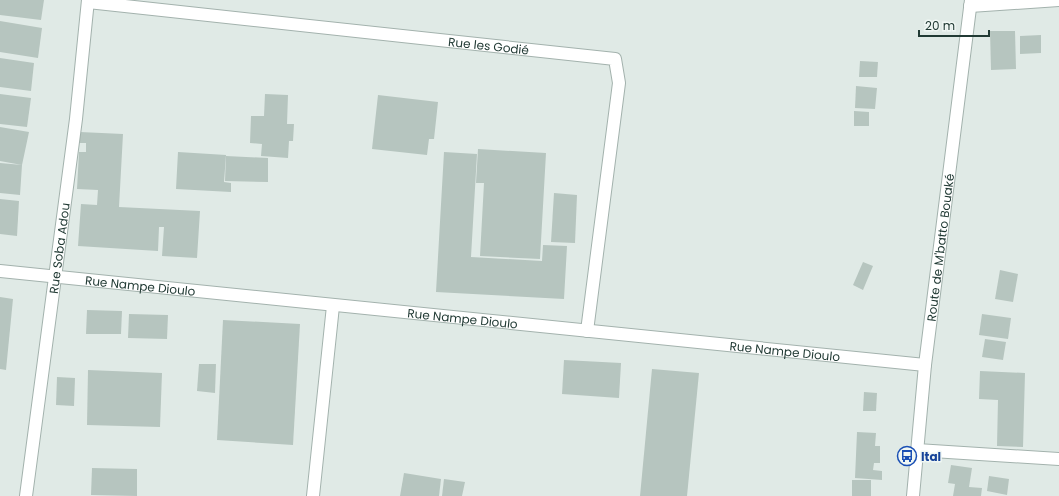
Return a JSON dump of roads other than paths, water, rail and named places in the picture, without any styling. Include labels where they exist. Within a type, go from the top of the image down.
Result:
[{"type":"street","points":[[971,3],[1059,0]]},
{"type":"street","name":"Rue Soba Adou","points":[[26,496],[76,120],[88,1]]},
{"type":"street","name":"Rue les Godié","points":[[88,1],[615,59],[619,83],[587,331]]},
{"type":"street","name":"Route de M'batto Bouaké","points":[[913,496],[925,365],[971,3]]},
{"type":"street","name":"Rue Nampe Dioulo","points":[[0,271],[925,365]]},
{"type":"street","points":[[313,496],[333,306]]},
{"type":"street","points":[[917,450],[1059,459]]},
{"type":"place","name":"Ital","points":[[907,456]]}]
